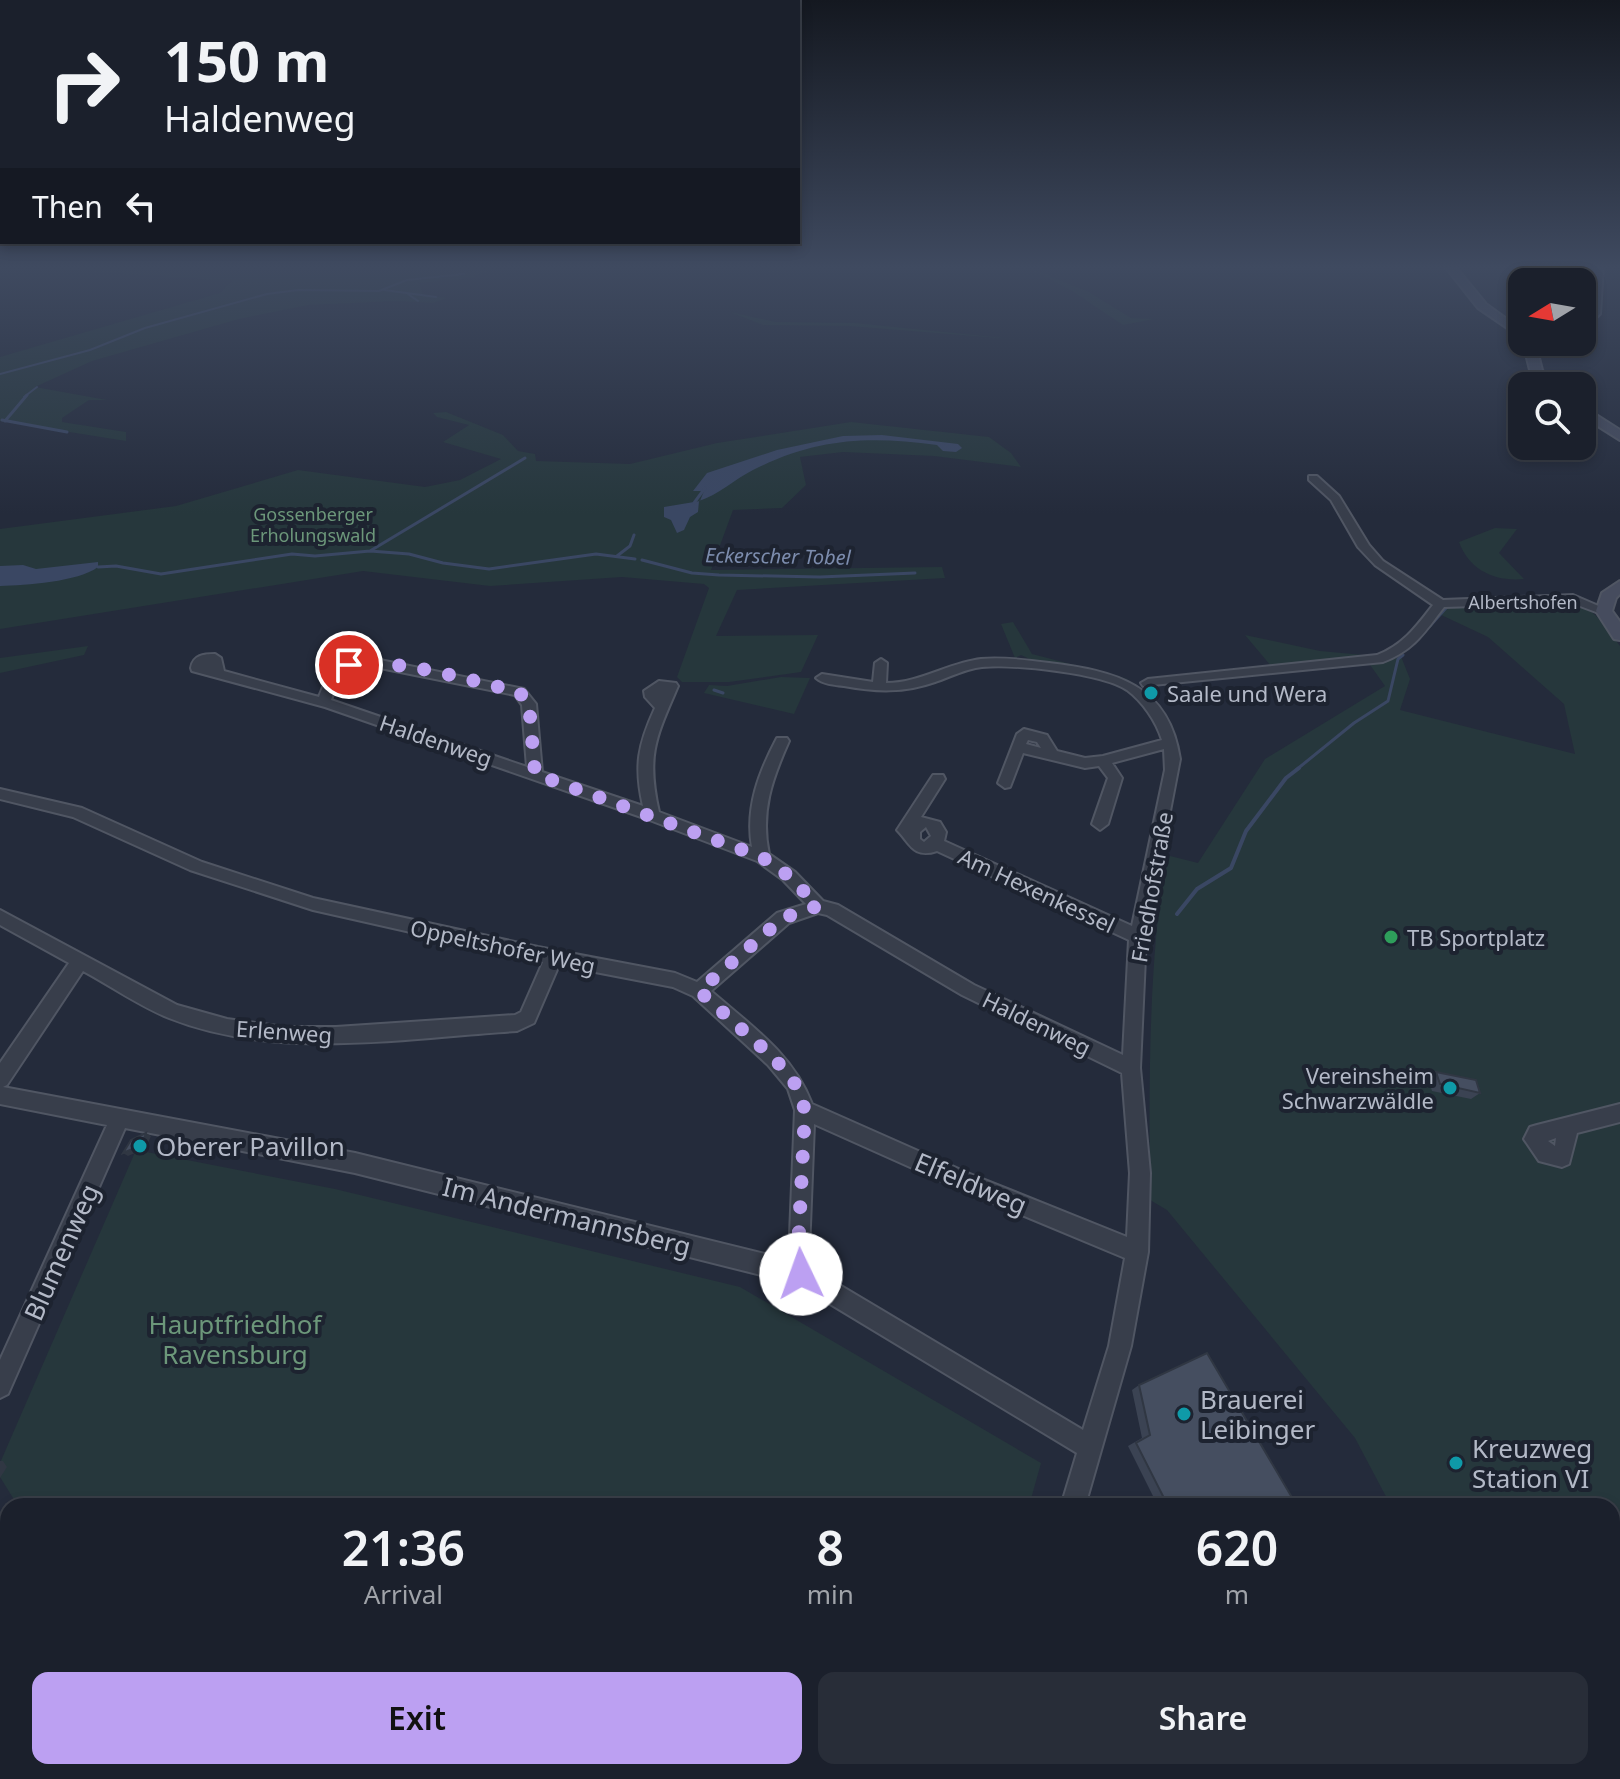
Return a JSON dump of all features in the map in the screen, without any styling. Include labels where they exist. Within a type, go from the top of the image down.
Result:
[{"type":"main road","points":[[1596,420],[1620,436]]},
{"type":"main road","points":[[1611,598],[1620,635]]},
{"type":"street","name":"Albertshofen","points":[[1313,478],[1335,498],[1364,547],[1379,563],[1440,604],[1611,598]]},
{"type":"street","name":"Albertshofen","points":[[1148,683],[1379,659],[1399,651],[1413,639],[1440,604]]},
{"type":"street","points":[[324,702],[335,675],[349,665],[370,662],[519,692],[529,704],[535,774]]},
{"type":"street","points":[[879,687],[881,663]]},
{"type":"street","points":[[822,678],[879,687],[918,685],[955,669],[981,663],[1021,663],[1129,686],[1161,724],[1171,742],[1085,763],[1052,755],[1042,738],[1024,734],[1005,783]]},
{"type":"street","name":"Haldenweg","points":[[218,673],[324,702],[652,815],[762,857],[789,876],[818,906],[832,910],[968,990],[1131,1068]]},
{"type":"street","points":[[652,815],[641,771],[645,744],[662,707]]},
{"type":"street","points":[[762,857],[755,828],[760,791],[782,741]]},
{"type":"street","name":"Friedhofstraße","points":[[1075,1498],[1120,1346],[1137,1252],[1140,1173],[1131,1068],[1138,936],[1175,755],[1171,742]]},
{"type":"street","points":[[1100,824],[1115,778],[1103,761]]},
{"type":"street","name":"Am Hexenkessel","points":[[938,779],[904,832],[910,837],[914,827],[928,824],[940,833],[936,844],[1138,936]]},
{"type":"street","name":"Oppeltshofer Weg","points":[[0,794],[77,812],[196,866],[313,904],[675,980],[699,991],[775,1059],[795,1084],[805,1110],[798,1251],[801,1274]]},
{"type":"street","points":[[699,991],[783,918],[818,906]]},
{"type":"street","name":"Erlenweg","points":[[0,917],[173,1012],[227,1027],[284,1035],[336,1035],[517,1023],[528,1017],[554,957]]},
{"type":"street","points":[[0,1079],[80,961]]},
{"type":"street","name":"Im Andermannsberg","points":[[0,1095],[355,1163],[801,1274],[1091,1448]]},
{"type":"street","name":"Elfeldweg","points":[[805,1110],[964,1181],[1137,1252]]},
{"type":"street","points":[[1569,1126],[1620,1113]]},
{"type":"street","name":"Blumenweg","points":[[0,1386],[120,1117]]},
{"type":"green space","points":[[31,348],[137,348],[92,361],[35,387],[107,400],[89,400],[62,418],[62,422],[126,432],[126,441],[0,421],[0,357]]},
{"type":"green space","name":"Gossenberger Erholungswald","points":[[446,412],[503,435],[518,451],[535,454],[536,461],[630,464],[717,443],[851,422],[989,437],[1011,453],[1021,467],[934,456],[843,452],[800,457],[806,485],[782,508],[733,510],[711,570],[942,567],[945,578],[737,590],[716,636],[818,635],[801,672],[729,682],[682,682],[677,677],[709,588],[704,584],[622,577],[490,586],[363,571],[0,629],[0,529],[176,506],[298,470],[425,487],[460,480],[501,459],[443,442],[469,425],[437,417],[433,413]]},
{"type":"green space","points":[[1495,528],[1517,529],[1499,553],[1524,579],[1493,576],[1476,567],[1463,552],[1459,542]]},
{"type":"green space","points":[[1570,601],[1593,613],[1620,646],[1620,1498],[1387,1498],[1355,1438],[1167,1210],[1150,1200],[1153,984],[1166,855],[1198,863],[1265,759],[1385,686],[1368,662],[1400,654],[1410,679],[1400,710],[1575,754],[1564,704],[1488,637],[1437,613],[1451,605]]},
{"type":"green space","points":[[1013,622],[1032,654],[1132,680],[1038,663],[1021,655],[1015,658],[1001,624]]},
{"type":"green space","points":[[1245,635],[1320,651],[1363,655],[1271,666]]},
{"type":"green space","points":[[88,646],[84,655],[0,673],[0,658]]},
{"type":"green space","points":[[781,677],[810,678],[794,714],[704,693],[709,685],[727,686]]},
{"type":"green space","name":"Hauptfriedhof Ravensburg","points":[[136,1150],[335,1189],[740,1287],[1041,1463],[1031,1498],[13,1498],[0,1477],[0,1463]]},
{"type":"water","points":[[882,435],[958,444],[962,448],[956,452],[943,451],[937,445],[888,441],[821,446],[776,459],[700,501],[704,491],[693,491],[707,473],[777,450],[843,436]]},
{"type":"water","points":[[699,501],[698,512],[690,517],[684,530],[677,533],[671,520],[664,517],[664,507]]},
{"type":"water","points":[[98,562],[98,567],[78,576],[37,584],[0,586],[0,566],[23,565],[36,569]]},
{"type":"building","points":[[1436,1072],[1476,1080],[1480,1093],[1440,1084]]},
{"type":"building","points":[[146,1133],[142,1145],[123,1153],[131,1140]]},
{"type":"building","name":"Brauerei Leibinger","points":[[1207,1353],[1292,1498],[1164,1498],[1136,1443],[1150,1435],[1139,1385]]},
{"type":"waterway","points":[[0,374],[95,348]]},
{"type":"waterway","points":[[24,397],[37,387]]},
{"type":"waterway","points":[[5,421],[27,395]]},
{"type":"waterway","points":[[5,421],[67,432]]},
{"type":"waterway","points":[[370,551],[525,458]]},
{"type":"waterway","name":"Eckerscher Tobel","points":[[694,503],[705,488]]},
{"type":"waterway","name":"Eckerscher Tobel","points":[[617,556],[630,546],[634,535]]},
{"type":"waterway","name":"Eckerscher Tobel","points":[[98,567],[116,566],[161,574],[292,554],[315,556],[370,551]]},
{"type":"waterway","name":"Eckerscher Tobel","points":[[370,551],[409,554],[443,563],[489,569],[596,554],[635,559]]},
{"type":"waterway","name":"Eckerscher Tobel","points":[[642,560],[692,573],[719,575],[820,577],[915,573]]},
{"type":"waterway","points":[[1430,626],[1446,608]]},
{"type":"waterway","points":[[1296,770],[1354,723],[1388,701],[1398,659],[1403,655]]},
{"type":"waterway","points":[[714,690],[723,693]]},
{"type":"waterway","points":[[1177,914],[1197,889],[1231,868],[1246,831],[1286,778],[1299,768]]},
{"type":"place","name":"Saale und Wera","points":[[1151,693]]},
{"type":"place","name":"TB Sportplatz","points":[[1391,937]]},
{"type":"place","name":"Vereinsheim Schwarzwäldle","points":[[1450,1088]]},
{"type":"place","name":"Oberer Pavillon","points":[[140,1146]]},
{"type":"place","name":"Brauerei Leibinger","points":[[1184,1414]]},
{"type":"place","name":"Kreuzweg Station VI","points":[[1456,1463]]},
{"type":"route","points":[[349,665],[370,662],[396,666],[519,692],[529,704],[535,774],[762,857],[789,876],[818,906],[783,918],[757,937],[699,991],[775,1059],[795,1084],[805,1110],[798,1251],[801,1274]]}]
